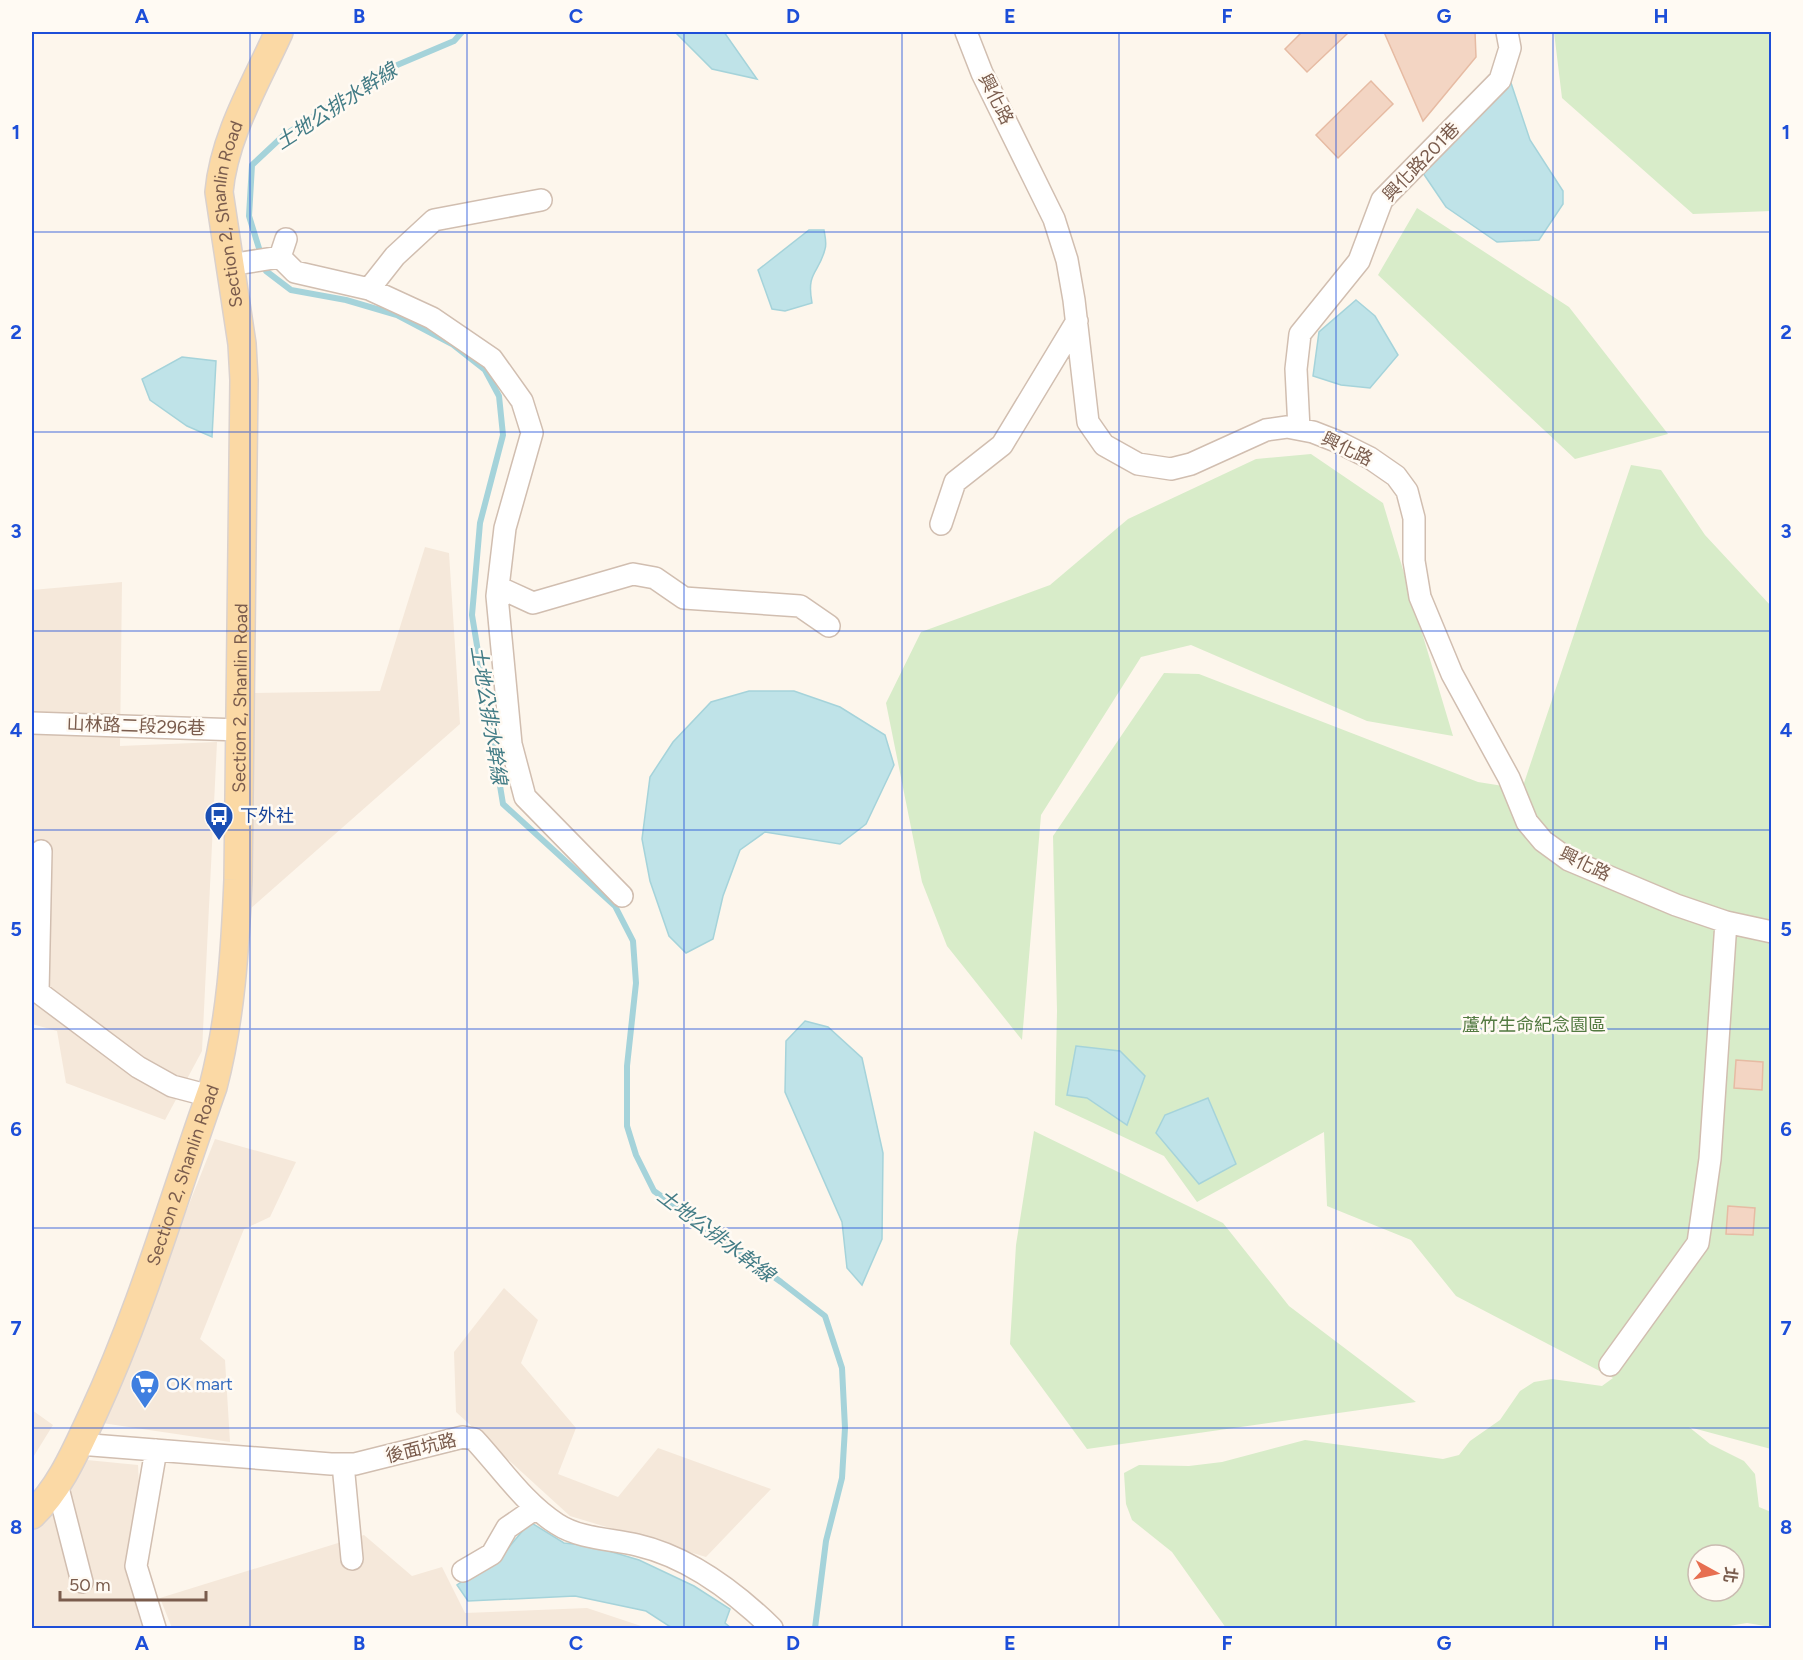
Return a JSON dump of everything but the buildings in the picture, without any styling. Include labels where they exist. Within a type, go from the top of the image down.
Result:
[{"type":"main road","name":"Section 2, Shanlin Road","points":[[32,1515],[48,1499],[79,1444],[131,1326],[210,1096],[223,1048],[235,953],[244,380],[237,264],[219,192],[221,167],[279,32]]},
{"type":"street","name":"興化路","points":[[966,32],[982,73],[1054,219],[1067,260],[1077,321],[1088,422],[1104,446],[1138,464],[1171,469],[1191,464],[1266,430],[1287,427],[1336,441],[1370,458],[1396,476],[1407,491],[1414,518],[1414,561],[1420,597],[1452,674],[1509,778],[1527,822],[1543,841],[1569,860],[1726,922],[1772,932]]},
{"type":"street","name":"興化路201巷","points":[[1299,429],[1296,369],[1300,334],[1359,261],[1382,201],[1500,80],[1510,48],[1507,32]]},
{"type":"street","points":[[369,289],[394,256],[434,220],[541,200]]},
{"type":"street","points":[[237,264],[281,251],[295,272],[369,289],[432,318],[492,359],[522,401],[532,433],[505,528],[498,587],[511,744],[525,797],[622,896]]},
{"type":"street","points":[[941,524],[954,482],[1002,445],[1077,321]]},
{"type":"street","points":[[498,587],[533,603],[633,574],[654,578],[684,598],[800,606],[829,626]]},
{"type":"street","name":"山林路二段296巷","points":[[32,723],[240,730]]},
{"type":"street","points":[[41,851],[38,992],[138,1067],[172,1086],[210,1096]]},
{"type":"street","points":[[1610,1365],[1698,1243],[1710,1159],[1726,922]]},
{"type":"street","name":"後面坑路","points":[[79,1444],[343,1464],[376,1459],[463,1437],[474,1439],[536,1508],[558,1525],[573,1532],[661,1552],[732,1591],[772,1629]]},
{"type":"street","points":[[155,1629],[136,1566],[156,1450]]},
{"type":"street","points":[[343,1464],[352,1559]]},
{"type":"street","points":[[57,1484],[82,1582]]},
{"type":"street","points":[[464,1571],[492,1554],[507,1528],[536,1508]]},
{"type":"shaded area","points":[[425,547],[449,553],[460,724],[250,909],[254,693],[380,691]]},
{"type":"shaded area","points":[[122,582],[120,746],[217,742],[202,1051],[165,1120],[66,1083],[57,1031],[32,1024],[32,590]]},
{"type":"shaded area","points":[[215,1139],[296,1162],[270,1217],[244,1229],[200,1339],[225,1360],[230,1442],[102,1423]]},
{"type":"shaded area","points":[[504,1288],[538,1320],[521,1363],[576,1428],[558,1474],[618,1497],[658,1448],[771,1489],[706,1557],[570,1516],[456,1412],[454,1352]]},
{"type":"shaded area","points":[[32,1410],[53,1425],[32,1459]]},
{"type":"shaded area","points":[[87,1460],[138,1465],[147,1628],[32,1628],[32,1516]]},
{"type":"shaded area","points":[[364,1535],[412,1576],[442,1567],[465,1613],[587,1608],[644,1627],[172,1628],[160,1598]]},
{"type":"green space","points":[[1554,32],[1771,32],[1771,211],[1693,214],[1562,98]]},
{"type":"green space","points":[[1417,208],[1569,307],[1668,434],[1575,459],[1378,275]]},
{"type":"green space","points":[[1311,454],[1383,503],[1453,736],[1367,721],[1191,645],[1141,657],[1041,815],[1022,1040],[947,946],[922,882],[886,703],[921,632],[1050,585],[1128,519],[1256,459]]},
{"type":"green space","name":"蘆竹生命紀念園區","points":[[1631,465],[1661,470],[1705,535],[1771,606],[1771,1449],[1689,1427],[1710,1444],[1744,1461],[1755,1474],[1759,1507],[1771,1512],[1771,1627],[1747,1623],[1717,1628],[1226,1628],[1172,1552],[1132,1520],[1126,1504],[1124,1473],[1139,1465],[1189,1466],[1222,1462],[1305,1440],[1443,1459],[1459,1455],[1470,1441],[1500,1420],[1520,1391],[1534,1382],[1552,1379],[1602,1386],[1613,1378],[1456,1296],[1411,1240],[1327,1206],[1324,1132],[1197,1202],[1164,1156],[1055,1105],[1057,1011],[1053,836],[1164,673],[1199,674],[1478,782],[1522,789]]},
{"type":"green space","points":[[1034,1131],[1223,1223],[1289,1306],[1416,1402],[1087,1449],[1010,1344],[1016,1245]]},
{"type":"water","points":[[675,32],[724,32],[757,79],[712,69]]},
{"type":"water","points":[[1511,83],[1530,140],[1563,191],[1563,204],[1539,240],[1497,242],[1446,207],[1423,173]]},
{"type":"water","points":[[809,230],[824,230],[826,242],[826,247],[812,278],[812,303],[785,311],[772,309],[758,270]]},
{"type":"water","points":[[1356,300],[1375,316],[1398,355],[1370,388],[1341,385],[1313,376],[1319,332]]},
{"type":"water","points":[[182,357],[216,361],[212,437],[187,426],[150,400],[142,379]]},
{"type":"water","points":[[749,691],[794,691],[840,707],[885,735],[894,765],[866,824],[840,844],[765,832],[740,850],[723,896],[713,939],[686,953],[669,936],[650,881],[642,839],[650,777],[673,742],[711,702]]},
{"type":"water","points":[[805,1021],[828,1027],[862,1058],[883,1153],[882,1239],[862,1285],[847,1268],[842,1222],[785,1092],[786,1041]]},
{"type":"water","points":[[1076,1046],[1120,1051],[1145,1076],[1127,1125],[1087,1098],[1067,1095]]},
{"type":"water","points":[[1208,1098],[1236,1164],[1199,1184],[1156,1133],[1165,1115]]},
{"type":"water","points":[[530,1522],[564,1543],[592,1546],[639,1560],[694,1586],[730,1609],[725,1623],[731,1628],[672,1628],[646,1611],[575,1596],[468,1601],[457,1585],[504,1553]]},
{"type":"waterway","name":"土地公排水幹線","points":[[462,32],[454,41],[383,71],[283,136],[252,165],[249,216],[266,271],[291,290],[346,300],[397,315],[452,344],[485,370],[499,396],[503,435],[480,523],[472,615],[503,804],[615,906],[633,941],[636,983],[627,1066],[627,1126],[636,1155],[654,1191],[825,1316],[842,1368],[845,1428],[842,1478],[826,1541],[815,1628]]},
{"type":"place","name":"下外社","points":[[219,842]]},
{"type":"place","name":"OK mart","points":[[145,1410]]}]
